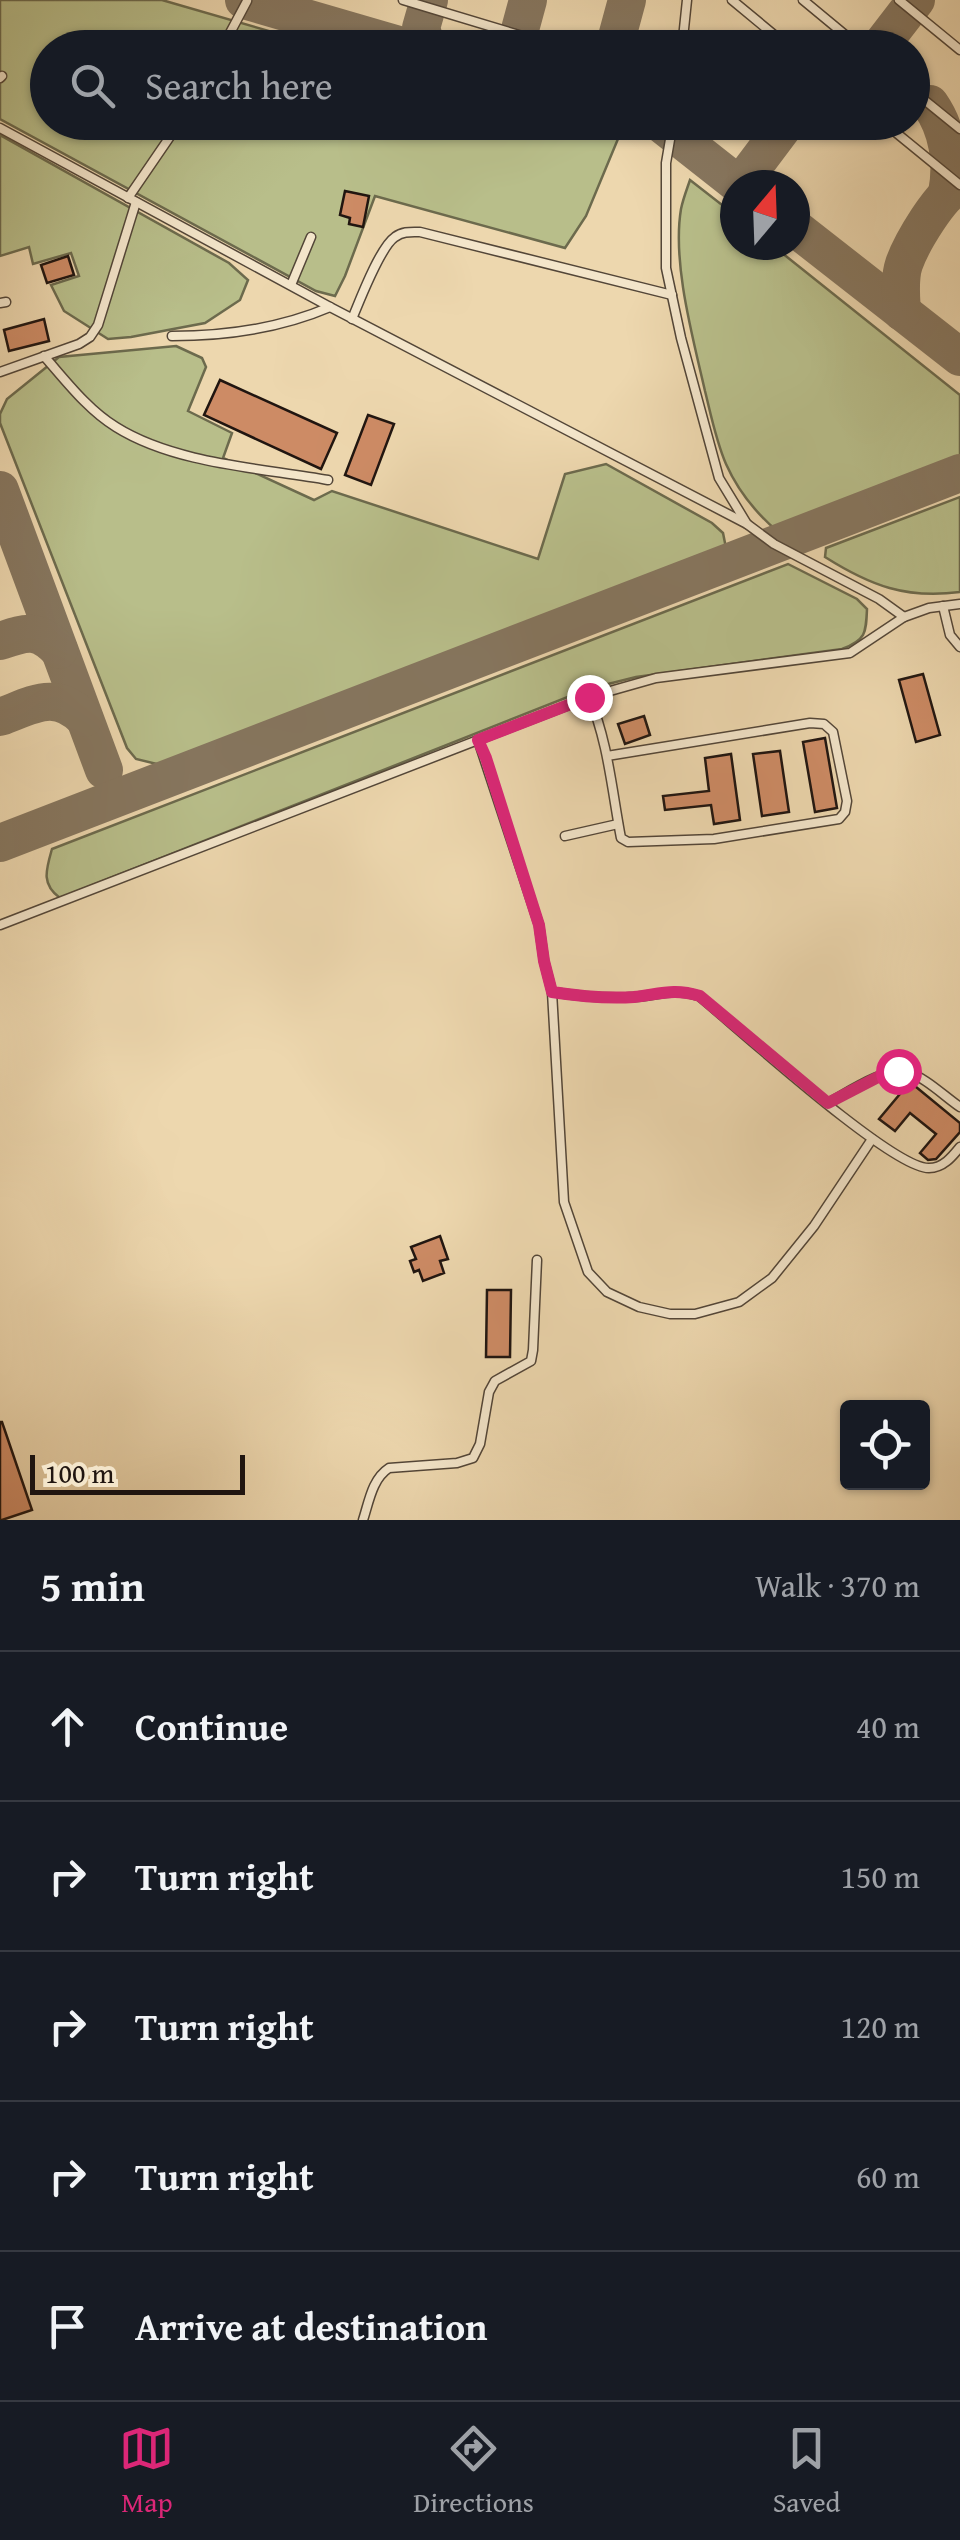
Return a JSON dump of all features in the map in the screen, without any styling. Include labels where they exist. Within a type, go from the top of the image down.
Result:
[{"type":"lane","points":[[403,0],[502,30]]},
{"type":"lane","points":[[684,30],[688,0]]},
{"type":"lane","points":[[732,0],[768,30]]},
{"type":"lane","points":[[802,0],[839,30]]},
{"type":"lane","points":[[899,0],[960,50]]},
{"type":"lane","points":[[232,30],[247,1]]},
{"type":"lane","points":[[930,105],[960,129]]},
{"type":"lane","points":[[0,128],[352,319],[747,524],[774,544],[879,599],[904,618]]},
{"type":"lane","points":[[0,372],[90,337],[98,325],[132,200],[169,140]]},
{"type":"lane","points":[[670,140],[666,163],[666,268],[720,478],[747,524]]},
{"type":"lane","points":[[904,140],[960,185]]},
{"type":"lane","points":[[352,319],[384,250],[392,238],[403,232],[420,232],[672,295]]},
{"type":"lane","points":[[291,285],[311,236]]},
{"type":"lane","points":[[172,336],[210,336],[305,318],[330,307]]},
{"type":"lane","points":[[44,356],[88,405],[115,427],[151,445],[205,460],[328,480]]},
{"type":"lane","points":[[0,925],[589,697],[656,678],[850,653],[904,618],[960,604]]},
{"type":"lane","points":[[942,606],[950,634],[960,646]]},
{"type":"lane","points":[[589,697],[607,756],[621,838],[628,842],[714,839],[839,820],[845,812],[847,801],[833,732],[824,724],[810,723],[607,756]]},
{"type":"lane","points":[[478,740],[539,925],[552,992],[564,1202],[588,1272],[607,1292],[670,1314],[695,1314],[739,1302],[772,1278],[814,1226],[872,1139]]},
{"type":"lane","points":[[565,836],[618,824]]},
{"type":"lane","points":[[552,992],[632,997],[680,990],[700,996],[872,1139],[922,1168],[942,1165],[960,1147]]},
{"type":"lane","points":[[828,1103],[884,1074],[898,1071],[910,1072],[960,1106]]},
{"type":"lane","points":[[363,1520],[374,1485],[389,1468],[473,1458],[496,1381],[530,1361],[537,1260]]},
{"type":"green space","points":[[0,0],[162,0],[265,30],[30,30],[30,135],[0,119]]},
{"type":"green space","points":[[0,135],[229,263],[248,280],[240,300],[205,323],[108,339],[64,311],[51,285],[79,276],[71,253],[33,264],[29,247],[0,256]]},
{"type":"green space","points":[[39,140],[618,140],[586,216],[565,248],[375,196],[335,296],[316,291]]},
{"type":"green space","points":[[690,180],[720,203],[720,260],[791,260],[960,395],[960,458],[777,531],[748,500],[722,455],[681,276],[681,209]]},
{"type":"green space","points":[[176,346],[202,358],[206,367],[188,411],[232,433],[223,458],[314,500],[332,491],[538,559],[565,474],[606,464],[712,523],[723,533],[726,548],[161,765],[136,759],[127,748],[0,423],[0,414],[7,399],[59,357]]},
{"type":"green space","points":[[960,497],[960,592],[923,594],[889,588],[825,557],[826,548]]},
{"type":"green space","points":[[788,564],[857,599],[867,609],[860,639],[842,649],[636,677],[588,689],[60,898],[50,887],[47,870],[52,849]]},
{"type":"building","points":[[345,191],[369,196],[363,227],[349,224],[350,218],[340,215]]},
{"type":"building","points":[[68,256],[74,275],[47,283],[41,265]]},
{"type":"building","points":[[44,319],[49,341],[9,351],[4,330]]},
{"type":"building","points":[[220,380],[337,433],[321,469],[204,415]]},
{"type":"building","points":[[368,415],[394,424],[371,485],[345,475]]},
{"type":"building","points":[[923,674],[940,735],[916,742],[899,680]]},
{"type":"building","points":[[644,716],[650,735],[625,744],[618,724]]},
{"type":"building","points":[[825,738],[837,808],[815,812],[803,742]]},
{"type":"building","points":[[780,751],[789,812],[762,816],[753,754]]},
{"type":"building","points":[[731,754],[740,820],[714,824],[711,805],[665,810],[663,796],[709,791],[705,758]]},
{"type":"building","points":[[910,1082],[960,1123],[960,1132],[936,1159],[928,1160],[920,1153],[936,1134],[910,1113],[895,1131],[879,1119]]},
{"type":"building","points":[[440,1236],[448,1259],[440,1261],[444,1273],[423,1281],[410,1261],[416,1259],[411,1247]]},
{"type":"building","points":[[487,1290],[511,1290],[510,1357],[486,1357]]},
{"type":"building","points":[[0,1422],[32,1510],[2,1520],[0,1520]]},
{"type":"taxiway","points":[[244,0],[347,30]]},
{"type":"taxiway","points":[[422,30],[429,0]]},
{"type":"taxiway","points":[[520,30],[528,0]]},
{"type":"taxiway","points":[[619,30],[627,0]]},
{"type":"taxiway","points":[[893,30],[916,0]]},
{"type":"taxiway","points":[[930,104],[948,147],[947,193]]},
{"type":"taxiway","points":[[682,140],[720,170]]},
{"type":"taxiway","points":[[751,170],[774,140]]},
{"type":"taxiway","points":[[902,312],[901,276],[908,255],[936,208],[960,185]]},
{"type":"taxiway","points":[[810,240],[960,357]]},
{"type":"taxiway","points":[[0,843],[960,473]]},
{"type":"taxiway","points":[[0,490],[104,770]]},
{"type":"taxiway","points":[[0,641],[38,635],[59,650]]},
{"type":"taxiway","points":[[0,717],[33,704],[53,702],[84,718]]},
{"type":"route","points":[[589,697],[478,740],[539,925],[552,992],[632,997],[680,990],[700,996],[828,1103],[884,1074],[898,1071]]}]
